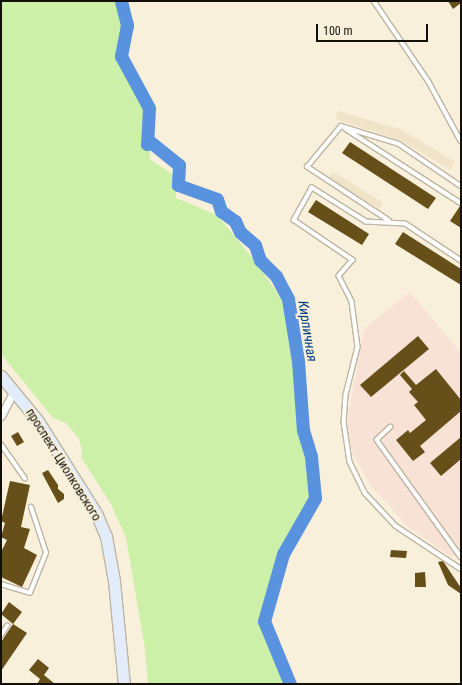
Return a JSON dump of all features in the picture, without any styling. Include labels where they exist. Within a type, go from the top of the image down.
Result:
[{"type":"main road","name":"проспект Циолковского","points":[[1,376],[38,421],[96,513],[106,536],[114,581],[124,684]]},
{"type":"street","name":"проспект Циолковского","points":[[1,416],[14,391]]},
{"type":"lane","points":[[374,1],[429,82],[461,141]]},
{"type":"lane","points":[[341,126],[399,144],[461,186]]},
{"type":"lane","points":[[341,126],[461,203]]},
{"type":"lane","points":[[341,126],[307,167],[389,222]]},
{"type":"lane","points":[[461,261],[405,224],[366,222],[312,188],[294,220],[353,260],[339,276],[352,302],[358,347],[346,395],[344,422],[350,462],[365,493],[396,526],[461,569]]},
{"type":"lane","points":[[391,427],[377,440],[461,557]]},
{"type":"lane","points":[[1,444],[25,478]]},
{"type":"lane","points":[[1,584],[30,593],[46,553],[31,507]]},
{"type":"lane","points":[[1,635],[7,626]]},
{"type":"shaded area","points":[[338,111],[402,130],[455,162],[450,170],[400,140],[335,119]]},
{"type":"shaded area","points":[[333,172],[382,202],[380,209],[328,179]]},
{"type":"shaded area","points":[[410,292],[461,353],[461,556],[450,556],[408,527],[369,483],[352,453],[347,421],[364,329]]},
{"type":"green space","points":[[1,1],[130,1],[125,15],[127,41],[119,63],[145,110],[150,159],[175,176],[176,198],[217,215],[259,266],[282,300],[291,336],[309,494],[302,528],[278,563],[262,629],[288,684],[148,684],[145,649],[126,538],[111,504],[81,457],[82,450],[79,439],[66,423],[53,418],[1,354]]},
{"type":"building","points":[[448,1],[461,1],[461,3],[453,9]]},
{"type":"building","points":[[350,142],[436,198],[428,209],[342,153]]},
{"type":"building","points":[[316,200],[369,234],[362,245],[308,212]]},
{"type":"building","points":[[461,206],[461,228],[450,221]]},
{"type":"building","points":[[403,232],[461,269],[461,285],[395,244]]},
{"type":"building","points":[[418,336],[429,349],[371,397],[360,385]]},
{"type":"building","points":[[436,369],[461,400],[461,411],[420,446],[425,452],[413,461],[396,440],[408,430],[410,433],[426,420],[414,405],[418,402],[409,392],[412,389],[400,375],[404,371],[416,385]]},
{"type":"building","points":[[18,432],[24,442],[17,446],[11,436]]},
{"type":"building","points":[[461,437],[461,459],[441,476],[430,463]]},
{"type":"building","points":[[48,470],[58,485],[58,489],[64,494],[64,499],[58,503],[42,473]]},
{"type":"building","points":[[10,481],[30,485],[21,527],[30,529],[24,548],[37,555],[22,587],[1,577],[1,552],[7,540],[1,537],[5,523],[1,521]]},
{"type":"building","points":[[391,550],[407,551],[406,558],[390,557]]},
{"type":"building","points":[[443,561],[461,588],[461,594],[448,585],[438,562]]},
{"type":"building","points":[[425,572],[426,587],[415,587],[415,573]]},
{"type":"building","points":[[9,602],[22,612],[13,624],[1,614]]},
{"type":"building","points":[[13,624],[27,633],[1,671],[1,642]]},
{"type":"building","points":[[38,659],[49,668],[44,675],[55,684],[37,684],[40,679],[29,670]]},
{"type":"waterway","name":"Кирпичная","points":[[121,1],[127,25],[121,56],[149,108],[147,144],[148,140],[179,165],[178,185],[217,199],[221,211],[235,221],[240,232],[255,245],[260,260],[276,276],[288,299],[298,361],[303,430],[311,457],[315,498],[283,554],[264,621],[290,684]]}]
